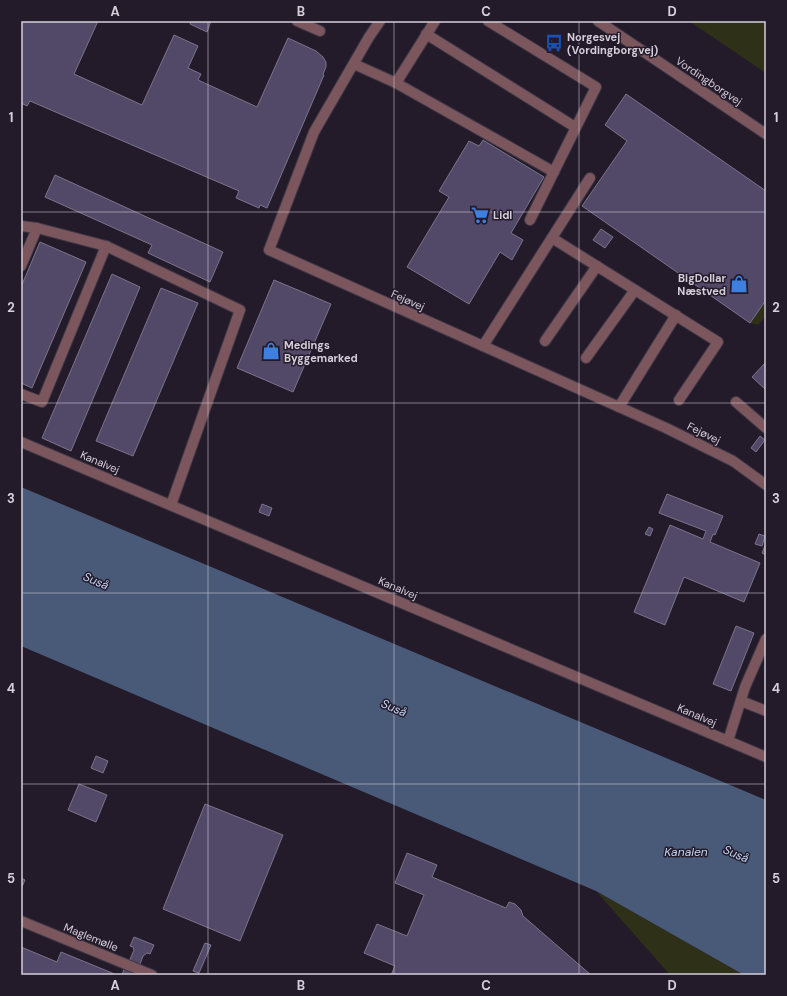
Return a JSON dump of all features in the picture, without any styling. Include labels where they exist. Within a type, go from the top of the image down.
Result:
[{"type":"street","points":[[297,21],[320,31]]},
{"type":"street","name":"Fejøvej","points":[[380,21],[314,132],[269,250],[619,407],[733,460],[766,485]]},
{"type":"street","points":[[396,83],[435,21]]},
{"type":"street","points":[[488,21],[596,87],[530,220]]},
{"type":"street","name":"Vordingborgvej","points":[[598,21],[766,134]]},
{"type":"street","points":[[426,34],[576,127]]},
{"type":"street","points":[[354,64],[396,83],[554,172]]},
{"type":"street","points":[[483,346],[590,178]]},
{"type":"street","points":[[21,226],[37,228],[106,246],[240,310],[170,505]]},
{"type":"street","points":[[21,266],[37,228]]},
{"type":"street","points":[[552,238],[718,342],[679,400]]},
{"type":"street","points":[[21,394],[42,402],[106,246]]},
{"type":"street","points":[[545,341],[597,266]]},
{"type":"street","points":[[586,358],[635,290]]},
{"type":"street","points":[[619,407],[676,315]]},
{"type":"street","points":[[736,402],[766,428]]},
{"type":"street","name":"Kanalvej","points":[[21,442],[766,757]]},
{"type":"street","points":[[728,741],[745,687],[766,639]]},
{"type":"street","points":[[741,701],[766,711]]},
{"type":"street","name":"Maglemølle","points":[[21,921],[152,975]]},
{"type":"green space","points":[[689,21],[766,21],[766,73]]},
{"type":"green space","points":[[766,300],[766,316],[758,325],[750,323]]},
{"type":"green space","points":[[596,891],[744,975],[670,975]]},
{"type":"water","name":"Kanalen","points":[[21,487],[766,800],[766,975],[744,975],[596,891],[21,646]]},
{"type":"building","points":[[21,21],[98,21],[74,74],[142,105],[174,35],[198,46],[188,68],[201,74],[198,80],[257,107],[288,38],[316,51],[326,62],[324,75],[267,208],[260,205],[259,208],[236,198],[239,191],[30,101],[27,106],[21,103]]},
{"type":"building","points":[[191,21],[211,21],[207,32],[190,24]]},
{"type":"building","points":[[551,41],[557,44],[555,48],[549,44]]},
{"type":"building","points":[[626,94],[766,191],[766,300],[750,323],[582,206],[627,141],[605,125]]},
{"type":"building","name":"Lidl","points":[[483,140],[544,177],[511,233],[523,240],[512,260],[500,252],[469,304],[407,267],[449,197],[439,191],[469,141],[479,146]]},
{"type":"building","points":[[55,175],[223,252],[210,282],[148,253],[152,245],[45,197]]},
{"type":"building","points":[[601,229],[613,237],[605,248],[593,240]]},
{"type":"building","points":[[40,242],[86,262],[32,388],[21,383],[21,287]]},
{"type":"building","points":[[112,274],[140,287],[71,451],[42,438]]},
{"type":"building","points":[[274,280],[331,304],[293,392],[237,368]]},
{"type":"building","points":[[161,288],[198,303],[133,456],[96,441]]},
{"type":"building","points":[[766,362],[766,390],[752,377]]},
{"type":"building","points":[[760,436],[765,440],[756,452],[751,448]]},
{"type":"building","points":[[667,494],[723,516],[715,535],[713,534],[710,542],[760,563],[744,602],[684,577],[665,625],[634,612],[670,525],[703,539],[706,531],[659,513]]},
{"type":"building","points":[[262,504],[272,508],[269,516],[259,512]]},
{"type":"building","points":[[649,527],[653,529],[650,536],[645,534]]},
{"type":"building","points":[[759,534],[765,536],[762,546],[755,544]]},
{"type":"building","points":[[766,543],[766,555],[762,553]]},
{"type":"building","points":[[736,626],[754,633],[731,691],[713,684]]},
{"type":"building","points":[[96,756],[108,761],[103,773],[91,768]]},
{"type":"building","points":[[79,784],[107,795],[96,822],[68,810]]},
{"type":"building","points":[[205,804],[283,835],[240,941],[163,909]]},
{"type":"building","points":[[407,853],[437,865],[432,877],[506,908],[509,902],[515,904],[521,910],[523,916],[591,975],[391,975],[395,966],[364,953],[377,924],[407,936],[424,895],[395,883]]},
{"type":"building","points":[[21,878],[25,880],[21,889]]},
{"type":"building","points":[[134,937],[154,945],[150,954],[147,953],[143,956],[136,975],[122,975],[126,963],[128,964],[134,950],[133,947],[130,946]]},
{"type":"building","points":[[205,943],[211,945],[199,973],[193,971]]},
{"type":"building","points":[[21,947],[57,962],[61,952],[117,975],[21,975]]},
{"type":"place","name":"Norgesvej (Vordingborgvej)","points":[[554,43]]},
{"type":"place","name":"Lidl","points":[[480,215]]},
{"type":"place","name":"BigDollar Næstved","points":[[739,284]]},
{"type":"place","name":"Medings Byggemarked","points":[[271,351]]},
{"type":"water label","name":"Suså","points":[[96,581]]},
{"type":"water label","name":"Suså","points":[[394,708]]},
{"type":"water label","name":"Suså","points":[[736,854]]}]
